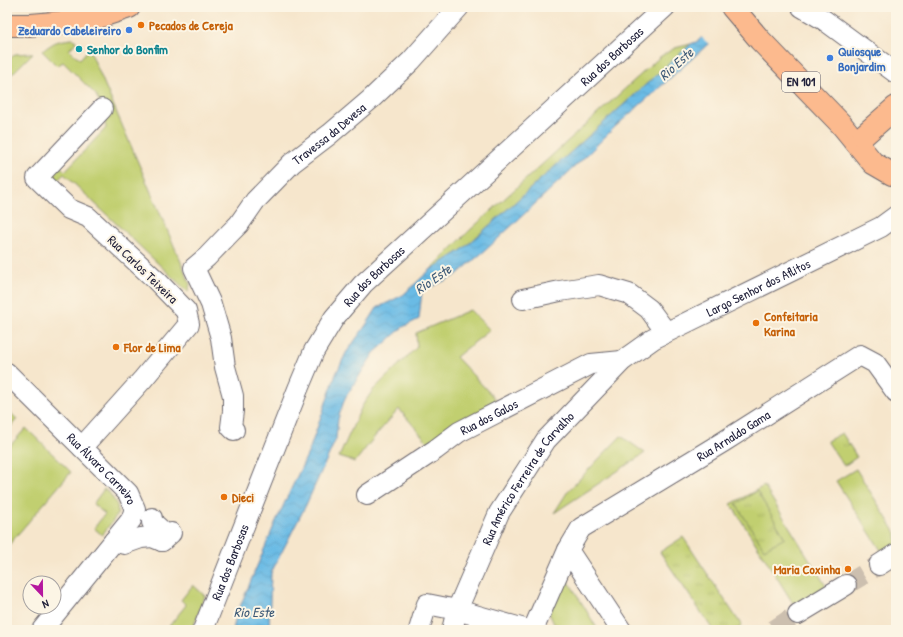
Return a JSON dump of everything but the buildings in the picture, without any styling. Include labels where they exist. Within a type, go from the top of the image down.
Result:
[{"type":"main road","points":[[7,25],[31,25],[89,20],[129,7]]},
{"type":"main road","name":"EN 101","points":[[718,7],[760,40]]},
{"type":"main road","name":"EN 101","points":[[732,7],[760,40],[841,124],[873,163],[894,176]]},
{"type":"main road","points":[[863,136],[896,107]]},
{"type":"main road","name":"EN 101","points":[[841,124],[863,136],[882,158],[894,176]]},
{"type":"street","name":"Travessa da Devesa","points":[[234,430],[231,427],[233,396],[225,367],[221,338],[211,304],[194,268],[201,263],[239,224],[255,201],[292,163],[330,134],[377,94],[411,62],[459,7]]},
{"type":"street","name":"Rua dos Barbosas","points":[[203,630],[314,350],[334,318],[363,284],[665,7]]},
{"type":"street","points":[[802,7],[824,20],[896,73]]},
{"type":"street","name":"Rua Carlos Teixeira","points":[[82,447],[143,379],[189,324],[186,311],[156,280],[88,216],[69,209],[37,178],[102,109]]},
{"type":"street","name":"Largo Senhor dos Aflitos","points":[[622,361],[653,339],[666,332],[881,227],[896,216]]},
{"type":"street","points":[[523,299],[599,285],[629,294],[649,309],[666,332]]},
{"type":"street","name":"Rua Arnaldo Gama","points":[[568,550],[581,528],[723,442],[860,354],[875,363],[896,392]]},
{"type":"street","name":"Rua dos Galos","points":[[367,494],[435,450],[459,432],[591,364],[622,361]]},
{"type":"street","name":"Rua Américo Ferreira de Carvalho","points":[[452,630],[458,610],[499,513],[546,440],[622,361]]},
{"type":"street","name":"Rua Álvaro Carneiro","points":[[7,373],[128,493],[135,509],[131,520],[42,630]]},
{"type":"street","points":[[114,541],[124,544],[140,538],[167,537],[152,522],[152,518]]},
{"type":"street","points":[[533,630],[568,550]]},
{"type":"street","points":[[568,550],[621,630]]},
{"type":"street","points":[[798,614],[846,585]]},
{"type":"street","points":[[419,630],[427,604],[458,610],[528,630]]},
{"type":"green space","points":[[72,39],[76,42],[69,50],[80,59],[87,51],[91,53],[190,284],[188,292],[64,174],[57,181],[49,174],[59,165],[65,171],[106,128],[102,107],[96,95],[63,62],[57,66],[42,51],[56,42]]},
{"type":"green space","points":[[691,44],[462,250],[430,270],[469,231],[661,56],[675,48]]},
{"type":"green space","points":[[33,53],[7,79],[7,62],[15,54]]},
{"type":"green space","points":[[470,310],[490,330],[456,357],[500,404],[430,445],[399,409],[355,462],[339,457],[362,406],[373,390],[417,347],[416,333]]},
{"type":"green space","points":[[7,409],[17,419],[7,431]]},
{"type":"green space","points":[[26,428],[71,472],[7,547],[7,449]]},
{"type":"green space","points":[[842,433],[857,457],[844,466],[827,441]]},
{"type":"green space","points":[[621,436],[645,453],[554,513],[568,491]]},
{"type":"green space","points":[[856,469],[896,533],[896,547],[884,555],[836,481]]},
{"type":"green space","points":[[764,486],[826,586],[794,605],[731,504]]},
{"type":"green space","points":[[104,489],[109,492],[117,505],[118,514],[102,535],[94,528],[105,514],[93,504]]},
{"type":"green space","points":[[757,491],[785,538],[764,549],[736,504]]},
{"type":"green space","points":[[683,537],[742,626],[735,630],[713,630],[660,552]]},
{"type":"green space","points":[[568,580],[598,630],[573,630],[554,624],[549,613]]},
{"type":"green space","points":[[193,585],[205,596],[192,630],[166,630],[186,605],[181,600]]},
{"type":"water","name":"Rio Este","points":[[731,7],[749,7],[616,126],[488,248],[455,276],[422,291],[419,319],[403,327],[374,353],[345,398],[338,419],[336,439],[306,505],[271,573],[269,630],[233,630],[236,616],[276,521],[309,451],[336,374],[346,353],[377,308],[403,295],[430,270],[462,250],[691,44],[698,41]]},
{"type":"pier","points":[[728,7],[750,7],[710,45],[700,36]]},
{"type":"tunnel","points":[[846,585],[879,565]]},
{"type":"tunnel","points":[[774,630],[798,614]]},
{"type":"place","name":"Pecados de Cereja","points":[[141,25]]},
{"type":"place","name":"Zeduardo Cabeleireiro","points":[[129,30]]},
{"type":"place","name":"Senhor do Bonfim","points":[[79,49]]},
{"type":"place","name":"Quiosque Bonjardim","points":[[830,58]]},
{"type":"place","name":"Confeitaria Karina","points":[[756,323]]},
{"type":"place","name":"Flor de Lima","points":[[116,347]]},
{"type":"place","name":"Dieci","points":[[224,497]]},
{"type":"place","name":"Maria Coxinha","points":[[848,569]]}]
